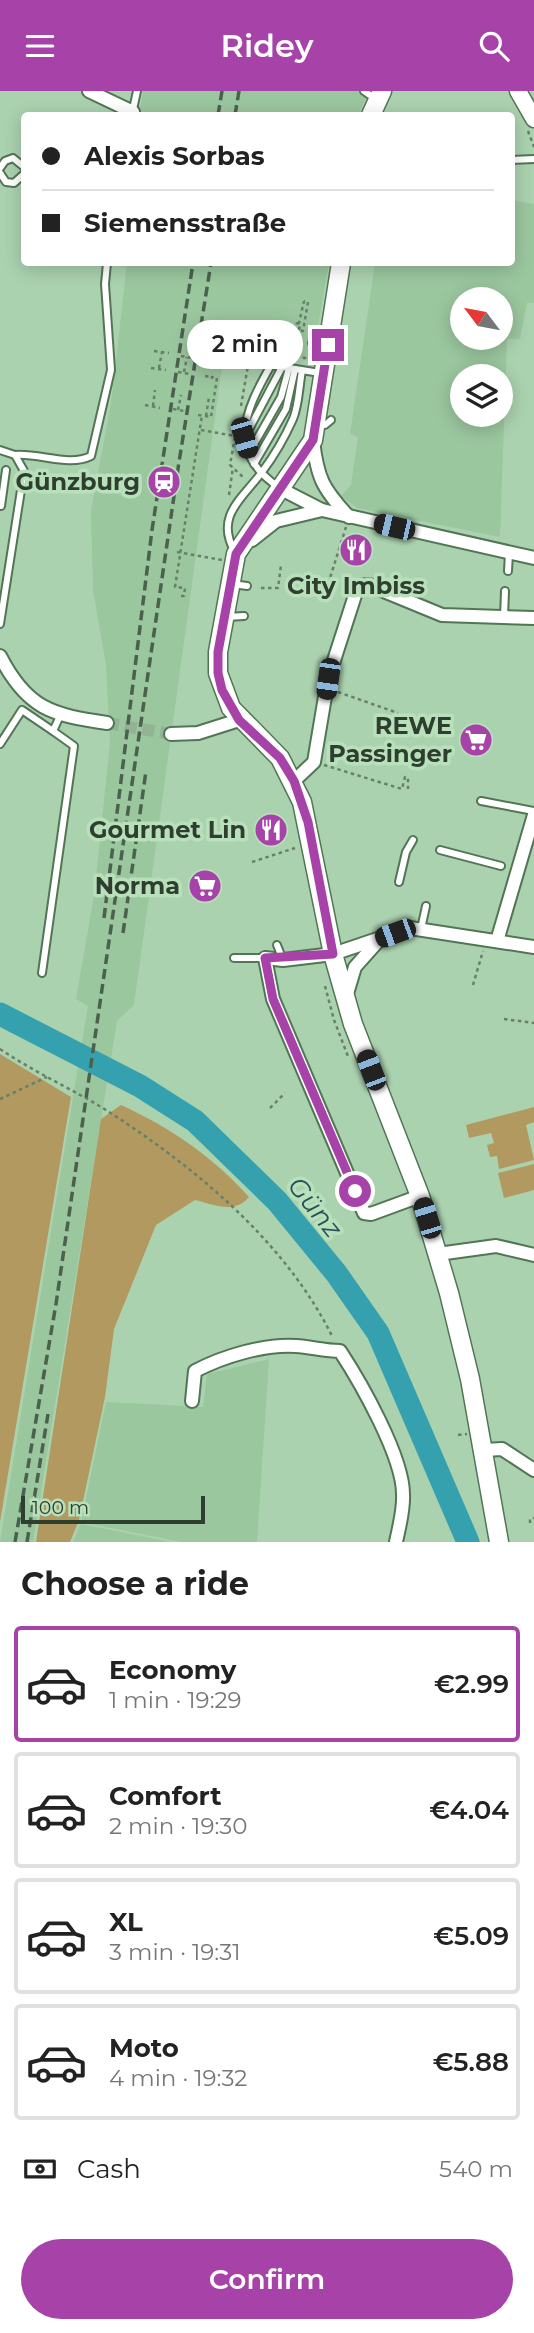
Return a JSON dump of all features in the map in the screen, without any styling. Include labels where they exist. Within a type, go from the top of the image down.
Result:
[{"type":"main road","points":[[340,266],[320,344],[321,428],[281,489],[229,557],[229,584],[218,673],[222,690],[239,720],[280,758],[294,781],[308,822],[333,954],[346,998],[420,1196],[474,1379],[499,1542]]},
{"type":"street","points":[[89,91],[128,112]]},
{"type":"street","points":[[518,91],[534,120]]},
{"type":"street","points":[[321,428],[317,473],[331,498],[349,517]]},
{"type":"street","points":[[281,489],[323,510],[534,558]]},
{"type":"street","points":[[229,557],[276,521],[323,510]]},
{"type":"street","points":[[294,781],[314,762],[328,679],[358,586],[369,585],[442,615],[534,618]]},
{"type":"street","points":[[0,656],[26,696],[60,716],[107,723]]},
{"type":"street","points":[[170,734],[198,733],[239,720]]},
{"type":"street","points":[[491,940],[534,813]]},
{"type":"street","points":[[420,1196],[371,1214],[364,1213],[273,999],[265,958],[283,960],[333,954],[410,928],[534,947]]},
{"type":"street","points":[[346,998],[355,967],[380,938]]},
{"type":"street","points":[[438,1254],[496,1245],[534,1255]]},
{"type":"street","points":[[192,1401],[195,1371],[208,1364],[241,1354],[296,1346],[340,1352],[370,1405],[401,1476],[404,1495],[396,1542]]},
{"type":"street","points":[[485,1458],[502,1449],[534,1470]]},
{"type":"lane","points":[[132,112],[137,91]]},
{"type":"lane","points":[[21,165],[13,158],[0,167],[6,182],[14,183],[21,177]]},
{"type":"lane","points":[[515,160],[534,159]]},
{"type":"lane","points":[[0,450],[15,455],[29,454],[71,461],[91,456],[111,370],[105,284],[107,266]]},
{"type":"lane","points":[[281,489],[261,473],[248,453],[244,438],[248,407],[271,365],[292,369],[319,367]]},
{"type":"lane","points":[[244,438],[292,369]]},
{"type":"lane","points":[[248,453],[281,397],[292,369]]},
{"type":"lane","points":[[254,464],[286,409],[292,369]]},
{"type":"lane","points":[[229,557],[226,536],[232,511],[240,494],[261,473],[294,417],[292,369]]},
{"type":"lane","points":[[0,624],[24,471],[15,455]]},
{"type":"lane","points":[[1,506],[6,470]]},
{"type":"lane","points":[[508,571],[509,552]]},
{"type":"lane","points":[[229,584],[247,586]]},
{"type":"lane","points":[[505,591],[505,617]]},
{"type":"lane","points":[[224,617],[244,616]]},
{"type":"lane","points":[[0,744],[22,710],[74,746],[42,973]]},
{"type":"lane","points":[[53,731],[60,716]]},
{"type":"lane","points":[[481,801],[534,813]]},
{"type":"lane","points":[[399,882],[413,840]]},
{"type":"lane","points":[[440,850],[501,866]]},
{"type":"lane","points":[[421,929],[426,906]]},
{"type":"lane","points":[[278,945],[283,960]]},
{"type":"lane","points":[[234,958],[265,958]]},
{"type":"path","points":[[257,352],[261,323],[303,331],[309,302],[304,301],[299,323],[295,323],[300,324],[299,330]]},
{"type":"path","points":[[154,351],[169,353]]},
{"type":"path","points":[[159,370],[162,352]]},
{"type":"path","points":[[248,353],[257,352],[319,367]]},
{"type":"path","points":[[181,356],[192,358]]},
{"type":"path","points":[[184,375],[187,357]]},
{"type":"path","points":[[151,368],[166,370]]},
{"type":"path","points":[[178,372],[190,374]]},
{"type":"path","points":[[202,415],[211,417],[217,378],[211,380],[205,376]]},
{"type":"path","points":[[244,384],[249,387]]},
{"type":"path","points":[[153,407],[155,390]]},
{"type":"path","points":[[178,410],[181,395]]},
{"type":"path","points":[[181,596],[184,596],[185,588],[176,587],[179,553],[202,415],[209,397]]},
{"type":"path","points":[[145,405],[160,408]]},
{"type":"path","points":[[173,409],[184,411]]},
{"type":"path","points":[[200,430],[235,436]]},
{"type":"path","points":[[229,495],[233,465]]},
{"type":"path","points":[[324,597],[349,517]]},
{"type":"path","points":[[179,553],[229,557]]},
{"type":"path","points":[[261,588],[278,588],[281,565]]},
{"type":"path","points":[[325,698],[337,691],[397,713]]},
{"type":"path","points":[[314,762],[402,789],[405,777],[408,778],[408,789]]},
{"type":"path","points":[[252,862],[301,846]]},
{"type":"path","points":[[473,985],[491,940]]},
{"type":"path","points":[[504,1019],[534,1023]]},
{"type":"path","points":[[0,1049],[104,1109],[166,1150],[240,1215],[287,1264],[322,1314],[340,1352]]},
{"type":"path","points":[[0,1099],[47,1077]]},
{"type":"path","points":[[270,1108],[285,1093]]},
{"type":"path","points":[[458,1435],[464,1434]]},
{"type":"path","points":[[530,1523],[530,1519],[534,1518]]},
{"type":"shaded area","points":[[143,91],[369,91],[359,112],[140,112]]},
{"type":"shaded area","points":[[515,201],[534,204],[534,303],[527,303],[520,339],[513,339],[513,287],[450,287],[450,350],[507,350],[506,364],[450,364],[450,427],[504,427],[500,537],[357,508],[341,496],[351,485],[358,437],[350,434],[375,266],[515,266]]},
{"type":"shaded area","points":[[127,266],[328,266],[312,360],[260,351],[262,337],[227,330],[134,1005],[117,1021],[33,1542],[0,1542],[88,1006],[76,999],[94,895],[110,743],[106,665],[93,591],[91,510],[111,403]]},
{"type":"shaded area","points":[[0,1054],[71,1097],[0,1522]]},
{"type":"shaded area","points":[[121,1105],[190,1144],[249,1197],[231,1207],[195,1200],[156,1225],[114,1329],[105,1397],[79,1520],[70,1542],[36,1542],[101,1119]]},
{"type":"shaded area","points":[[534,1107],[534,1122],[526,1125],[534,1160],[499,1169],[497,1156],[490,1157],[487,1145],[494,1143],[491,1133],[469,1138],[466,1125]]},
{"type":"shaded area","points":[[534,1164],[534,1190],[504,1198],[498,1173]]},
{"type":"shaded area","points":[[269,1359],[257,1542],[181,1542],[81,1522],[106,1402],[203,1407],[207,1374]]},
{"type":"shaded area","points":[[81,1524],[171,1542],[73,1542]]},
{"type":"waterway","name":"Günz","points":[[0,1014],[140,1086],[195,1121],[277,1201],[336,1273],[378,1333],[468,1542]]},
{"type":"tunnel","points":[[107,723],[171,734]]},
{"type":"railway","points":[[218,112],[222,91]]},
{"type":"railway","points":[[236,112],[239,91]]},
{"type":"railway","points":[[104,918],[152,530],[193,266]]},
{"type":"railway","points":[[15,1542],[56,1304],[179,462],[211,266]]},
{"type":"railway","points":[[123,933],[146,771]]},
{"type":"railway","points":[[27,1542],[48,1414]]},
{"type":"place","name":"Günzburg","points":[[164,482]]},
{"type":"place","name":"City Imbiss","points":[[356,550]]},
{"type":"place","name":"REWE Passinger","points":[[476,740]]},
{"type":"place","name":"Gourmet Lin","points":[[271,830]]},
{"type":"place","name":"Norma","points":[[205,886]]},
{"type":"route","points":[[328,345],[313,440],[236,554],[230,575],[218,652],[218,673],[222,690],[239,720],[280,758],[294,781],[308,822],[333,954],[283,960],[265,958],[273,999],[355,1191]]}]
